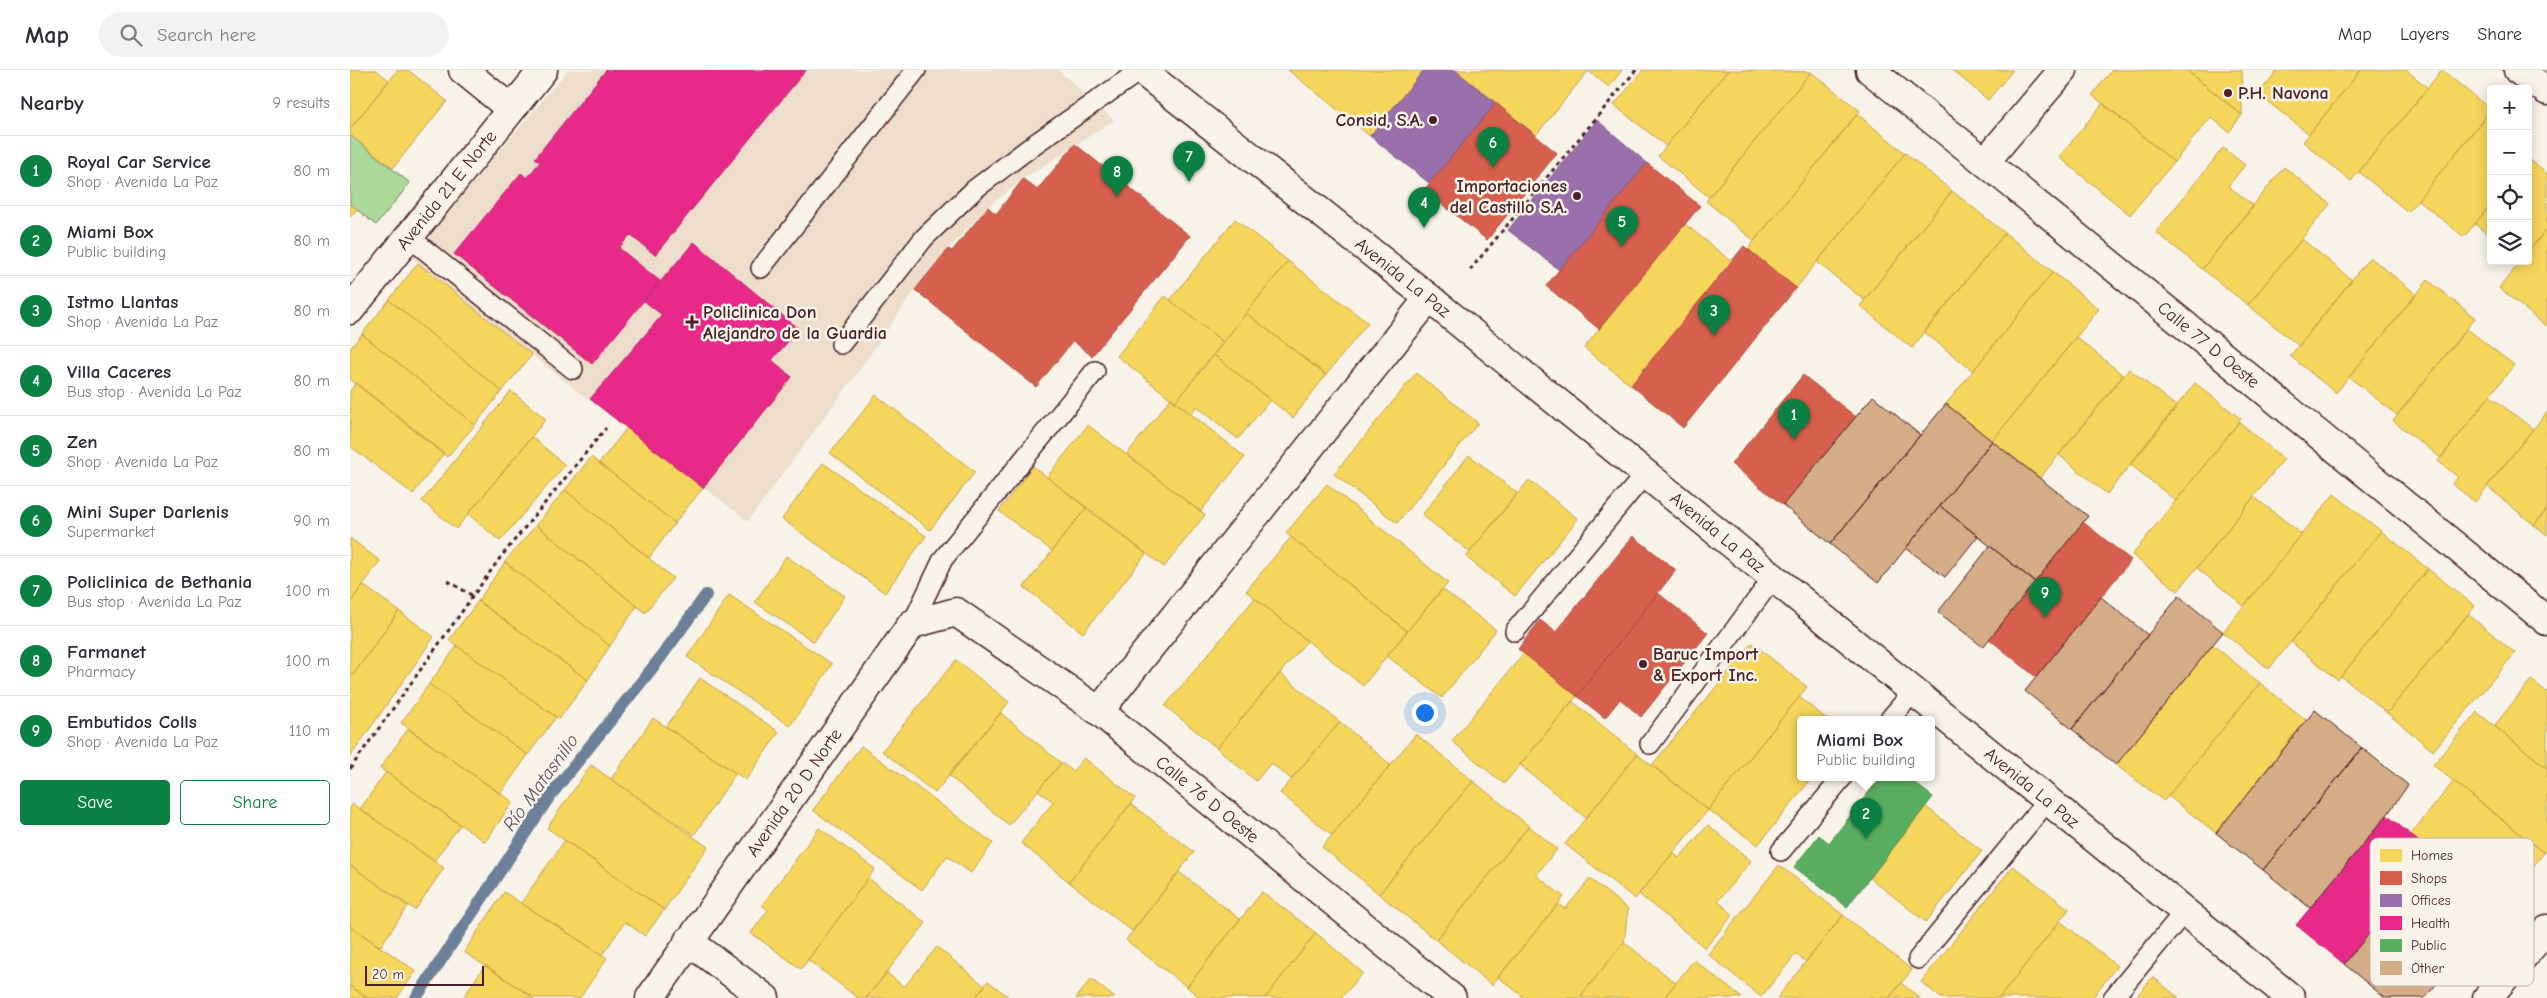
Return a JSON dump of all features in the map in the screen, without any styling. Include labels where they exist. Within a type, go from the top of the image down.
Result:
[{"type":"street","points":[[463,70],[511,109]]},
{"type":"street","name":"Avenida 21 E Norte","points":[[350,310],[543,70]]},
{"type":"street","name":"Avenida La Paz","points":[[1141,70],[1429,298],[2291,998]]},
{"type":"street","name":"Calle 77 D Oeste","points":[[1870,70],[2547,622]]},
{"type":"street","points":[[1985,162],[2063,70]]},
{"type":"street","points":[[2518,70],[2547,90]]},
{"type":"street","points":[[1099,711],[1429,298]]},
{"type":"street","name":"Calle 76 D Oeste","points":[[912,624],[956,612],[1099,711],[1452,998]]},
{"type":"street","name":"Avenida 20 D Norte","points":[[650,998],[688,941],[912,624]]},
{"type":"street","points":[[2534,944],[2547,929]]},
{"type":"street","points":[[688,941],[765,998]]},
{"type":"street","points":[[2487,998],[2497,986]]},
{"type":"lane","points":[[761,268],[916,70]]},
{"type":"lane","points":[[842,344],[924,238],[975,189],[1036,143],[1141,70]]},
{"type":"lane","points":[[409,237],[573,369]]},
{"type":"lane","points":[[912,624],[943,559],[1095,371]]},
{"type":"lane","points":[[1515,632],[1645,474]]},
{"type":"lane","points":[[1650,744],[1773,578]]},
{"type":"lane","points":[[1892,716],[1913,692]]},
{"type":"lane","points":[[1781,851],[1839,781]]},
{"type":"lane","points":[[1918,959],[2048,800]]},
{"type":"lane","points":[[2113,998],[2184,912]]},
{"type":"path","points":[[1470,270],[1636,70]]},
{"type":"path","points":[[350,769],[500,558],[606,428]]},
{"type":"path","points":[[448,581],[473,596]]},
{"type":"shaded area","name":"Policlinica Don Alejandro de la Guardia","points":[[568,70],[1058,70],[1114,120],[1023,179],[988,207],[948,249],[915,290],[855,376],[748,521],[572,387],[410,256]]},
{"type":"green space","points":[[350,135],[410,183],[376,225],[350,204]]},
{"type":"building: Homes","points":[[350,70],[376,70],[389,80],[350,129]]},
{"type":"building: Homes","points":[[398,70],[408,70],[447,101],[393,168],[350,135],[350,129]]},
{"type":"building: Homes","points":[[1288,70],[1424,70],[1370,136]]},
{"type":"building: Homes","points":[[1455,70],[1587,70],[1588,71],[1536,135]]},
{"type":"building: Homes","points":[[1587,70],[1622,70],[1609,87]]},
{"type":"building: Homes","points":[[1643,70],[1728,70],[1666,146],[1614,105]]},
{"type":"building: Homes","points":[[1728,70],[1811,72],[1709,197],[1658,156]]},
{"type":"building: Homes","points":[[1952,70],[2013,70],[1988,100]]},
{"type":"building: Homes","points":[[2112,70],[2186,70],[2242,115],[2229,132],[2211,117],[2174,162],[2092,95]]},
{"type":"building: Homes","name":"P.H. Navona","points":[[2186,70],[2242,70],[2242,115]]},
{"type":"building: Homes","points":[[2278,70],[2361,70],[2309,134],[2258,94]]},
{"type":"building: Homes","points":[[2361,70],[2406,70],[2428,88],[2351,181],[2303,142]]},
{"type":"building: Homes","points":[[2442,70],[2487,107],[2487,115],[2408,212],[2359,172]]},
{"type":"building: Homes","points":[[1811,72],[1860,111],[1754,241],[1706,201]]},
{"type":"building: Homes","points":[[2103,103],[2174,162],[2130,215],[2059,157]]},
{"type":"building: Homes","points":[[1857,114],[1905,153],[1796,288],[1748,249]]},
{"type":"building: Homes","points":[[2487,114],[2487,209],[2464,237],[2418,200]]},
{"type":"building: Homes","points":[[2223,148],[2245,165],[2228,186],[2254,206],[2202,269],[2156,232]]},
{"type":"building: Homes","points":[[1905,153],[1952,191],[1864,300],[1817,262]]},
{"type":"building: Homes","points":[[2532,161],[2547,174],[2547,229],[2532,247]]},
{"type":"building: Homes","points":[[2284,167],[2330,204],[2248,305],[2202,269]]},
{"type":"building: Homes","points":[[1952,191],[2005,233],[1912,348],[1860,306]]},
{"type":"building: Homes","points":[[350,204],[357,209],[350,217]]},
{"type":"building: Homes","points":[[2487,209],[2487,234],[2475,224]]},
{"type":"building: Homes","points":[[1235,219],[1288,261],[1223,342],[1170,300]]},
{"type":"building: Homes","points":[[1685,224],[1732,262],[1631,385],[1584,348]]},
{"type":"building: Homes","points":[[2547,229],[2546,326],[2499,288],[2518,265],[2532,265],[2532,247]]},
{"type":"building: Homes","points":[[2005,233],[2053,272],[1973,371],[1924,332]]},
{"type":"building: Homes","points":[[2302,239],[2352,280],[2299,346],[2248,305]]},
{"type":"building: Homes","points":[[2370,257],[2416,294],[2336,393],[2290,356]]},
{"type":"building: Homes","points":[[1288,261],[1368,323],[1326,375],[1246,313]]},
{"type":"building: Homes","points":[[418,263],[532,355],[502,391],[389,300]]},
{"type":"building: Homes","points":[[2053,272],[2099,309],[1992,441],[1946,404]]},
{"type":"building: Homes","points":[[2428,280],[2475,318],[2397,415],[2349,377]]},
{"type":"building: Homes","points":[[1165,296],[1223,342],[1175,402],[1117,356]]},
{"type":"building: Homes","points":[[389,300],[502,391],[475,425],[362,334]]},
{"type":"building: Homes","points":[[1246,313],[1326,375],[1293,418],[1214,355]]},
{"type":"building: Homes","points":[[2467,329],[2514,365],[2441,458],[2393,421]]},
{"type":"building: Homes","points":[[362,334],[475,425],[447,457],[350,379],[350,349]]},
{"type":"building: Homes","points":[[2076,337],[2123,375],[2040,478],[1992,441]]},
{"type":"building: Homes","points":[[1214,355],[1270,400],[1238,439],[1196,406],[1191,414],[1175,402]]},
{"type":"building: Homes","points":[[2129,369],[2177,407],[2107,494],[2059,455]]},
{"type":"building: Homes","points":[[1416,373],[1478,423],[1397,523],[1334,474]]},
{"type":"building: Homes","points":[[356,383],[444,453],[413,494],[350,446],[350,391]]},
{"type":"building: Homes","points":[[2195,383],[2241,419],[2176,501],[2130,464]]},
{"type":"building: Homes","points":[[511,391],[546,419],[456,529],[422,501]]},
{"type":"building: Homes","points":[[876,395],[975,472],[930,530],[830,453]]},
{"type":"building: Homes","points":[[2490,396],[2533,429],[2475,502],[2452,484],[2458,477],[2438,461]]},
{"type":"building: Homes","points":[[1171,398],[1245,457],[1200,512],[1127,454]]},
{"type":"building: Homes","points":[[2547,412],[2547,509],[2534,525],[2487,486]]},
{"type":"building: Homes","points":[[2239,422],[2284,459],[2178,591],[2132,555]]},
{"type":"building: Homes","points":[[1088,425],[1205,515],[1164,567],[1047,477]]},
{"type":"building: Homes","points":[[627,428],[703,488],[675,523],[599,463]]},
{"type":"building: Homes","points":[[532,437],[565,465],[500,541],[468,514]]},
{"type":"building: Homes","points":[[1469,455],[1517,493],[1470,552],[1422,515]]},
{"type":"building: Homes","points":[[591,457],[675,523],[649,558],[565,490]]},
{"type":"building: Homes","points":[[823,463],[926,536],[885,593],[782,519]]},
{"type":"building: Homes","points":[[1033,466],[1086,508],[1052,551],[999,511]]},
{"type":"building: Homes","points":[[1529,480],[1578,519],[1515,596],[1466,557]]},
{"type":"building: Homes","points":[[1327,484],[1448,583],[1407,631],[1286,533]]},
{"type":"building: Homes","points":[[565,490],[673,578],[645,613],[536,525]]},
{"type":"building: Homes","points":[[2334,494],[2381,531],[2269,669],[2223,632]]},
{"type":"building: Homes","points":[[2254,497],[2302,534],[2244,606],[2197,568]]},
{"type":"building: Homes","points":[[1086,508],[1146,554],[1083,633],[1024,587]]},
{"type":"building: Homes","points":[[2547,509],[2547,535],[2534,525]]},
{"type":"building: Homes","points":[[536,525],[637,606],[610,646],[505,562]]},
{"type":"building: Homes","points":[[2381,531],[2428,569],[2338,680],[2291,642]]},
{"type":"building: Homes","points":[[1291,537],[1407,631],[1363,686],[1246,591]]},
{"type":"building: Homes","points":[[350,538],[380,561],[350,603]]},
{"type":"building: Homes","points":[[786,556],[845,596],[814,642],[755,602]]},
{"type":"building: Homes","points":[[505,562],[610,646],[588,680],[478,601]]},
{"type":"building: Homes","points":[[2428,569],[2475,606],[2387,713],[2341,676]]},
{"type":"building: Homes","points":[[363,585],[399,611],[350,679],[350,603]]},
{"type":"building: Homes","points":[[1442,589],[1496,630],[1442,698],[1387,656]]},
{"type":"building: Homes","points":[[729,595],[832,664],[790,726],[687,657]]},
{"type":"building: Homes","points":[[1255,598],[1307,641],[1217,748],[1165,706]]},
{"type":"building: Homes","points":[[478,601],[588,680],[559,719],[449,640]]},
{"type":"building: Homes","points":[[399,611],[434,637],[350,757],[350,679]]},
{"type":"building: Homes","points":[[2468,614],[2515,653],[2433,751],[2387,713]]},
{"type":"building: Homes","points":[[1752,643],[1807,687],[1708,810],[1652,765]]},
{"type":"building: Homes","points":[[2213,645],[2260,683],[2164,801],[2116,765]]},
{"type":"building: Homes","points":[[457,646],[556,717],[528,755],[429,684]]},
{"type":"building: Homes","points":[[1524,653],[1577,696],[1504,784],[1452,741]]},
{"type":"building: Homes","points":[[956,660],[1009,702],[935,793],[882,751]]},
{"type":"building: Homes","points":[[1280,673],[1340,722],[1291,779],[1271,763],[1256,781],[1217,748]]},
{"type":"building: Homes","points":[[700,678],[779,732],[746,780],[666,727]]},
{"type":"building: Homes","points":[[2531,680],[2547,692],[2547,768],[2494,726]]},
{"type":"building: Homes","points":[[2260,683],[2306,720],[2216,833],[2168,796]]},
{"type":"building: Homes","points":[[429,684],[528,755],[500,794],[401,723]]},
{"type":"building: Homes","points":[[1799,697],[1823,716],[1797,716],[1797,781],[1810,781],[1758,845],[1708,810]]},
{"type":"building: Homes","points":[[1572,701],[1637,754],[1586,818],[1520,765]]},
{"type":"building: Homes","points":[[2477,712],[2547,768],[2547,849],[2544,853],[2534,845],[2534,838],[2525,838],[2433,765]]},
{"type":"building: Homes","points":[[1001,713],[1061,763],[1009,825],[948,775]]},
{"type":"building: Homes","points":[[653,718],[736,773],[694,835],[611,779]]},
{"type":"building: Homes","points":[[1340,722],[1391,765],[1332,835],[1280,793]]},
{"type":"building: Homes","points":[[408,729],[513,802],[485,842],[380,768]]},
{"type":"building: Homes","points":[[1416,734],[1473,781],[1379,894],[1322,847]]},
{"type":"building: Homes","points":[[861,746],[993,843],[971,873],[947,856],[922,890],[813,810]]},
{"type":"building: Homes","points":[[1637,754],[1708,810],[1635,899],[1565,844]]},
{"type":"building: Homes","points":[[1084,758],[1135,798],[1069,882],[1021,843],[1053,802],[1038,790],[1061,763],[1073,771]]},
{"type":"building: Homes","points":[[591,765],[708,847],[664,910],[547,828]]},
{"type":"building: Homes","points":[[386,772],[460,825],[434,861],[360,809]]},
{"type":"building: Homes","points":[[1473,781],[1529,826],[1436,940],[1379,894]]},
{"type":"building: Homes","points":[[2454,781],[2525,838],[2414,838],[2410,835]]},
{"type":"building: Homes","points":[[353,804],[444,868],[415,910],[350,865],[350,808]]},
{"type":"building: Homes","points":[[1131,804],[1194,852],[1132,931],[1069,882]]},
{"type":"building: Homes","points":[[1925,806],[1982,851],[1926,922],[1870,878]]},
{"type":"building: Homes","points":[[1708,825],[1751,861],[1718,901],[1733,915],[1705,948],[1639,894],[1673,853],[1679,858]]},
{"type":"building: Homes","points":[[1529,826],[1557,849],[1536,875],[1564,897],[1492,985],[1436,940]]},
{"type":"building: Homes","points":[[819,828],[875,869],[801,969],[751,933],[768,910],[762,905]]},
{"type":"building: Homes","points":[[565,840],[664,910],[645,936],[625,922],[602,955],[521,903]]},
{"type":"building: Homes","points":[[2534,845],[2544,853],[2534,865]]},
{"type":"building: Homes","points":[[350,865],[408,906],[380,947],[350,926]]},
{"type":"building: Homes","points":[[1779,865],[1843,915],[1806,962],[1796,954],[1761,997],[1708,954]]},
{"type":"building: Homes","points":[[2013,866],[2069,909],[1999,998],[1941,998],[1921,982]]},
{"type":"building: Homes","points":[[1179,872],[1240,919],[1187,987],[1126,940]]},
{"type":"building: Homes","points":[[868,878],[926,923],[866,998],[858,998],[808,960]]},
{"type":"building: Homes","points":[[1590,879],[1628,909],[1624,942],[1579,998],[1525,998],[1498,977],[1558,904],[1565,909]]},
{"type":"building: Homes","points":[[504,892],[607,958],[580,998],[534,998],[464,952]]},
{"type":"building: Homes","points":[[1262,892],[1316,933],[1265,998],[1201,998],[1187,987]]},
{"type":"building: Homes","points":[[1843,915],[1912,970],[1889,998],[1777,998]]},
{"type":"building: Homes","points":[[2060,921],[2117,966],[2092,998],[1999,998]]},
{"type":"building: Homes","points":[[350,926],[416,971],[397,998],[368,998],[350,986]]},
{"type":"building: Homes","points":[[1316,933],[1363,973],[1341,998],[1265,998]]},
{"type":"building: Homes","points":[[1624,942],[1676,983],[1664,998],[1579,998]]},
{"type":"building: Homes","points":[[937,947],[985,986],[975,998],[866,998],[887,973],[904,987]]},
{"type":"building: Homes","points":[[1694,960],[1742,998],[1664,998]]},
{"type":"building: Homes","points":[[485,965],[534,998],[463,998]]},
{"type":"building: Homes","points":[[2153,977],[2179,998],[2135,998]]},
{"type":"building: Homes","points":[[1091,979],[1115,998],[1076,998]]},
{"type":"building: Homes","points":[[988,981],[1010,998],[975,998]]},
{"type":"building: Homes","points":[[1901,983],[1920,998],[1889,998]]},
{"type":"building: Homes","points":[[350,986],[368,998],[350,998]]},
{"type":"building: Shops","points":[[1496,103],[1557,153],[1487,240],[1424,190]]},
{"type":"building: Shops","points":[[1075,144],[1190,236],[1092,356],[1073,341],[1036,387],[915,290],[948,249],[952,251],[988,207],[996,214],[1023,179],[1037,190]]},
{"type":"building: Shops","points":[[1647,163],[1700,206],[1599,329],[1546,286]]},
{"type":"building: Shops","points":[[1744,246],[1796,288],[1683,428],[1631,385]]},
{"type":"building: Shops","points":[[1803,375],[1856,417],[1783,505],[1731,464]]},
{"type":"building: Shops","points":[[2083,522],[2131,560],[2036,677],[1989,639]]},
{"type":"building: Shops","points":[[1633,536],[1676,570],[1577,696],[1518,649],[1540,620],[1556,632]]},
{"type":"building: Shops","name":"Baruc Import & Export Inc.","points":[[1658,593],[1708,633],[1641,717],[1620,699],[1605,718],[1577,696]]},
{"type":"building: Offices","name":"Consid, S.A.","points":[[1424,70],[1455,70],[1496,103],[1429,183],[1370,136]]},
{"type":"building: Offices","name":"Importaciones del Castillo S.A.","points":[[1597,120],[1647,163],[1559,270],[1508,230]]},
{"type":"building: Health","points":[[606,70],[806,70],[655,255],[630,235],[619,248],[660,281],[592,364],[454,254],[521,173],[527,178],[540,162],[535,158]]},
{"type":"building: Health","points":[[694,242],[799,329],[772,360],[792,377],[703,488],[590,399],[662,315],[644,301]]},
{"type":"building: Health","points":[[2387,815],[2415,838],[2370,838],[2370,933],[2344,964],[2296,925]]},
{"type":"building: Public","points":[[1878,781],[1912,781],[1933,797],[1847,907],[1794,867],[1819,835],[1829,843]]},
{"type":"building: Other","points":[[1873,396],[1920,435],[1830,544],[1783,505]]},
{"type":"building: Other","points":[[1946,404],[1992,441],[1878,583],[1830,544]]},
{"type":"building: Other","points":[[1992,441],[2088,516],[2035,582],[1940,506]]},
{"type":"building: Other","points":[[1940,506],[1978,536],[1945,577],[1906,548]]},
{"type":"building: Other","points":[[1990,546],[2035,582],[1983,647],[1938,612]]},
{"type":"building: Other","points":[[2179,596],[2223,632],[2116,765],[2072,729]]},
{"type":"building: Other","points":[[2101,597],[2148,635],[2072,729],[2025,691]]},
{"type":"building: Other","points":[[2315,710],[2362,748],[2263,870],[2216,833]]},
{"type":"building: Other","points":[[2362,748],[2408,785],[2387,815],[2310,908],[2263,870]]},
{"type":"building: Other","points":[[2370,933],[2370,986],[2344,964]]},
{"type":"building: Other","points":[[2371,986],[2435,986],[2425,998],[2385,998]]},
{"type":"waterway","name":"Río Matasnillo","points":[[416,998],[550,796],[658,661],[706,595]]},
{"type":"place","name":"P.H. Navona","points":[[2228,93]]},
{"type":"place","name":"Consid, S.A.","points":[[1433,120]]},
{"type":"place","name":"Mini Super Darlenis","points":[[1493,168]]},
{"type":"place","name":"Policlinica de Bethania","points":[[1189,182]]},
{"type":"place","name":"Importaciones del Castillo S.A.","points":[[1577,196]]},
{"type":"place","name":"Farmanet","points":[[1117,197]]},
{"type":"place","name":"Villa Caceres","points":[[1424,228]]},
{"type":"place","name":"Zen","points":[[1622,247]]},
{"type":"place","name":"Policlinica Don Alejandro de la Guardia","points":[[692,322]]},
{"type":"place","name":"Istmo Llantas","points":[[1714,336]]},
{"type":"place","name":"Royal Car Service","points":[[1794,440]]},
{"type":"place","name":"Embutidos Colls","points":[[2045,618]]},
{"type":"place","name":"Baruc Import & Export Inc.","points":[[1643,664]]},
{"type":"place","name":"Miami Box","points":[[1866,839]]}]
